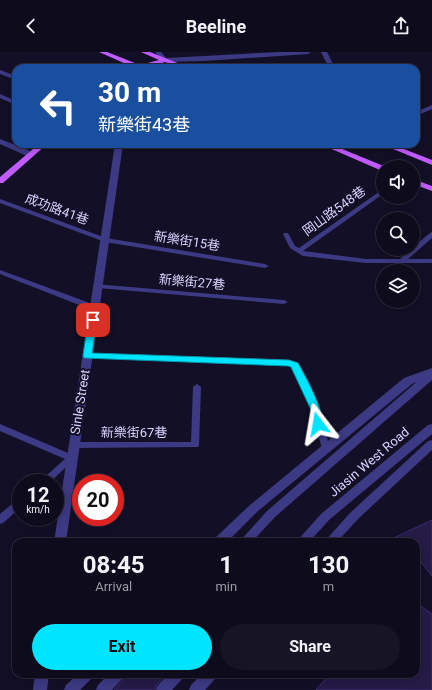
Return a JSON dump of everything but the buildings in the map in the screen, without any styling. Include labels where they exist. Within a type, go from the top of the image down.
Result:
[{"type":"main road","points":[[102,52],[131,64]]},
{"type":"main road","points":[[120,52],[122,60]]},
{"type":"main road","points":[[144,52],[176,64]]},
{"type":"main road","points":[[152,64],[164,60]]},
{"type":"main road","points":[[0,181],[38,148]]},
{"type":"main road","points":[[334,148],[376,165]]},
{"type":"main road","points":[[395,148],[432,163]]},
{"type":"main road","points":[[420,184],[432,189]]},
{"type":"street","points":[[158,52],[164,60],[308,52]]},
{"type":"street","points":[[0,141],[12,146]]},
{"type":"street","points":[[16,148],[30,154]]},
{"type":"street","name":"Sinle Street","points":[[61,538],[94,308],[119,148]]},
{"type":"street","points":[[223,538],[254,508],[408,381],[432,373]]},
{"type":"street","name":"Jiasin West Road","points":[[249,538],[271,514],[432,373]]},
{"type":"street","name":"Jiasin West Road","points":[[306,538],[325,517],[432,428]]},
{"type":"street","points":[[334,538],[354,516],[432,444]]},
{"type":"street","points":[[40,690],[42,678]]},
{"type":"street","points":[[71,690],[83,678]]},
{"type":"street","points":[[103,690],[114,678]]},
{"type":"street","points":[[163,690],[174,678]]},
{"type":"street","points":[[196,690],[206,678]]},
{"type":"lane","points":[[324,52],[330,64]]},
{"type":"lane","points":[[0,72],[12,76]]},
{"type":"lane","points":[[0,96],[12,101]]},
{"type":"lane","points":[[420,112],[432,107]]},
{"type":"lane","name":"岡山路548巷","points":[[299,251],[376,196]]},
{"type":"lane","name":"成功路41巷","points":[[0,201],[105,240]]},
{"type":"lane","points":[[286,234],[292,247],[303,254],[359,261],[432,261]]},
{"type":"lane","points":[[402,262],[432,234]]},
{"type":"lane","name":"新樂街15巷","points":[[105,240],[265,266]]},
{"type":"lane","points":[[0,272],[94,308]]},
{"type":"lane","name":"新樂街27巷","points":[[98,286],[284,302]]},
{"type":"lane","points":[[87,356],[289,363],[295,365],[317,412],[318,424],[326,448]]},
{"type":"lane","name":"新樂街67巷","points":[[74,445],[195,445],[197,387]]},
{"type":"lane","points":[[0,427],[72,458],[53,474]]},
{"type":"lane","points":[[0,520],[12,510]]},
{"type":"route","points":[[93,320],[87,356],[289,363],[295,365],[317,412],[318,424]]}]
